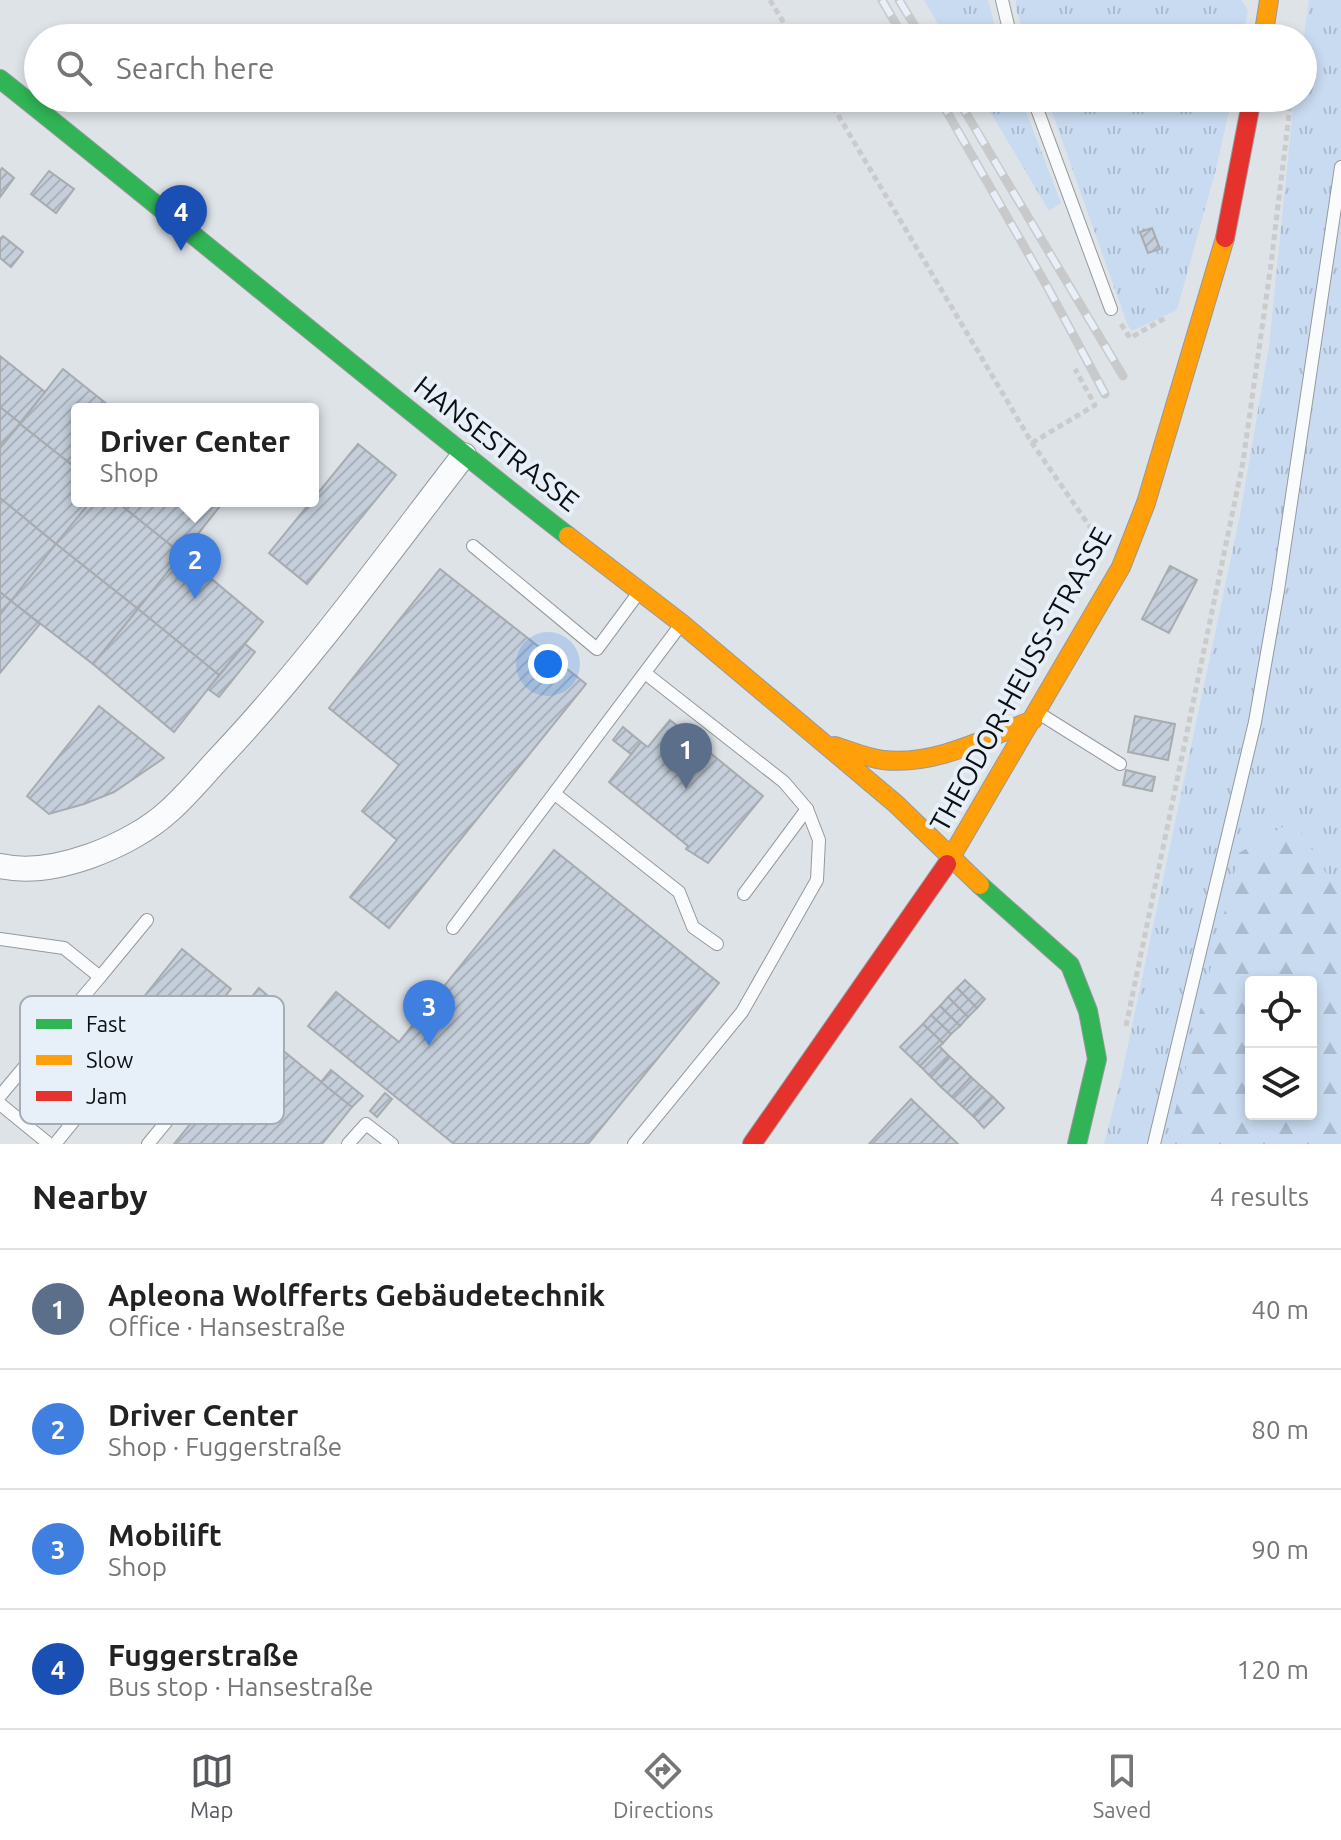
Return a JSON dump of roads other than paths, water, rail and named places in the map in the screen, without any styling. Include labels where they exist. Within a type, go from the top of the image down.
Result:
[{"type":"street","points":[[1265,24],[1269,0]]},
{"type":"street","name":"HANSESTRASSE","points":[[0,79],[24,98]]},
{"type":"street","name":"HANSESTRASSE","points":[[41,112],[464,455],[681,623],[896,804],[951,859],[1070,965],[1088,1011],[1097,1059],[1077,1144]]},
{"type":"street","name":"THEODOR-HEUSS-STRASSE","points":[[752,1144],[951,859],[1121,567],[1146,503],[1224,242],[1249,112]]},
{"type":"street","points":[[0,866],[27,868],[78,861],[126,841],[167,813],[273,701],[464,455]]},
{"type":"street","points":[[821,742],[884,761],[905,761],[930,757],[1036,717]]},
{"type":"lane","points":[[1002,0],[1008,24]]},
{"type":"lane","points":[[1038,112],[1111,309]]},
{"type":"lane","points":[[1154,1144],[1255,722],[1278,590],[1341,167]]},
{"type":"lane","points":[[473,546],[597,649],[640,591]]},
{"type":"lane","points":[[453,928],[681,623]]},
{"type":"lane","points":[[634,1144],[742,1012],[817,880],[819,840],[807,809],[784,782],[645,673]]},
{"type":"lane","points":[[1036,717],[1120,764]]},
{"type":"lane","points":[[555,794],[679,892],[693,927],[717,944]]},
{"type":"lane","points":[[744,894],[807,809]]},
{"type":"lane","points":[[84,996],[147,920]]},
{"type":"lane","points":[[0,939],[64,948],[100,977]]},
{"type":"lane","points":[[0,1096],[20,1072]]},
{"type":"lane","points":[[0,1104],[20,1120]]},
{"type":"lane","points":[[24,1124],[49,1144]]},
{"type":"lane","points":[[55,1144],[71,1124]]},
{"type":"lane","points":[[148,1144],[165,1124]]},
{"type":"lane","points":[[348,1144],[366,1124],[392,1144]]},
{"type":"railway","points":[[882,0],[896,24]]},
{"type":"railway","points":[[899,0],[914,24]]},
{"type":"railway","points":[[947,112],[1105,394]]},
{"type":"railway","points":[[965,112],[1123,376]]},
{"type":"place","name":"Fuggerstraße","points":[[181,251]]},
{"type":"place","name":"Driver Center","points":[[195,599]]},
{"type":"place","name":"Apleona Wolfferts Gebäudetechnik","points":[[686,789]]},
{"type":"place","name":"Mobilift","points":[[429,1046]]}]
